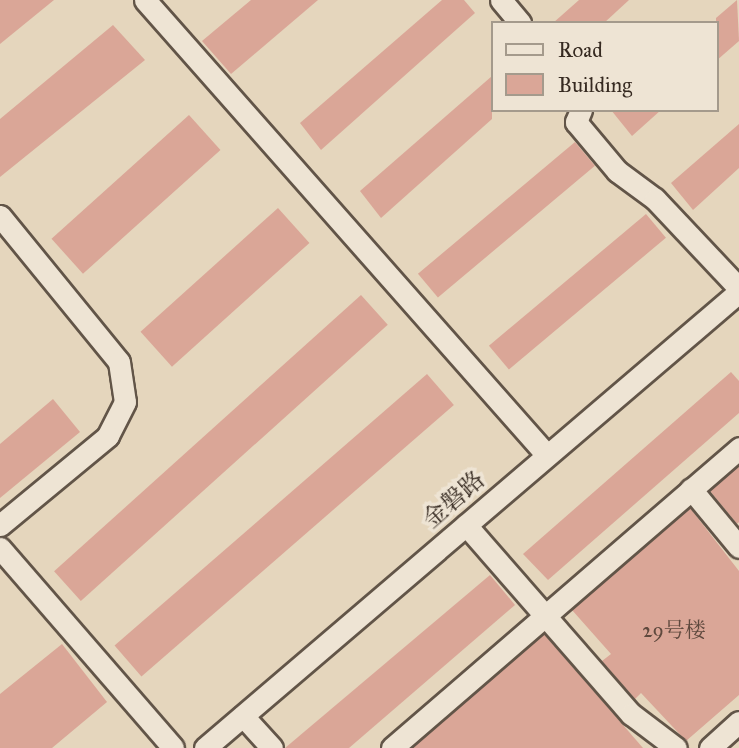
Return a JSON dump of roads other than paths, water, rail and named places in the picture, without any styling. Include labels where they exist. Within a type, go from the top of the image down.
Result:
[{"type":"street","points":[[145,0],[545,454]]},
{"type":"street","points":[[501,0],[518,21]]},
{"type":"street","points":[[580,112],[576,122],[617,172],[655,199],[737,298]]},
{"type":"street","points":[[0,216],[119,362],[125,402],[108,436],[0,525]]},
{"type":"street","name":"金磐路","points":[[205,748],[466,526],[545,454],[737,298]]},
{"type":"street","points":[[392,748],[739,448]]},
{"type":"street","points":[[691,489],[739,547]]},
{"type":"street","points":[[466,526],[631,714],[676,748]]},
{"type":"street","points":[[0,548],[173,748]]},
{"type":"street","points":[[243,716],[272,748]]},
{"type":"street","points":[[710,748],[739,722]]}]
